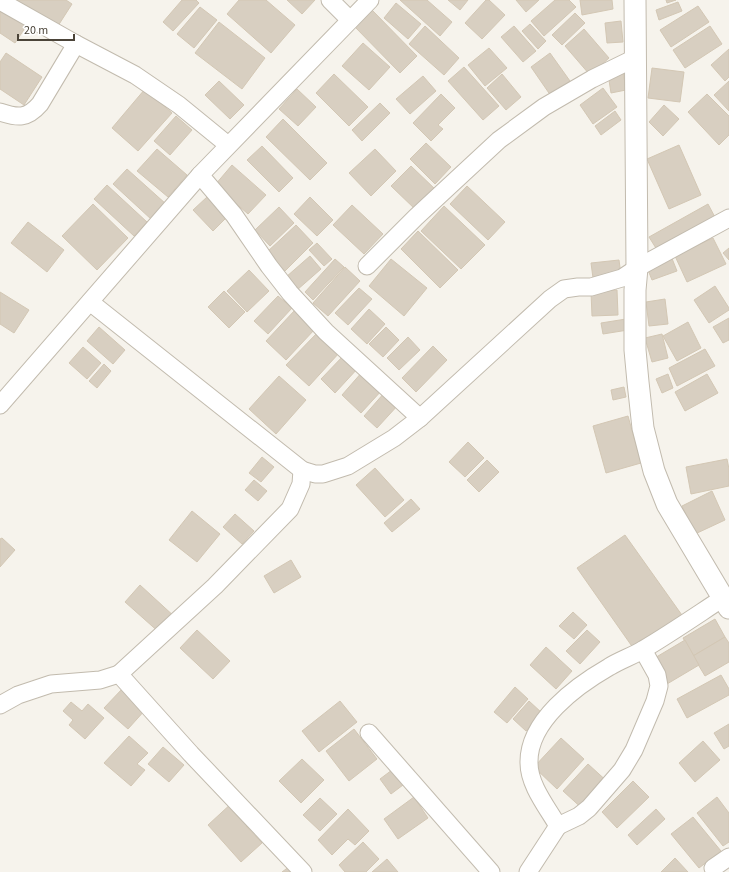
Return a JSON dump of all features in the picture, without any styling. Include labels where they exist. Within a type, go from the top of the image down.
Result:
[{"type":"street","points":[[330,0],[350,20]]},
{"type":"street","points":[[0,405],[200,175],[370,0]]},
{"type":"street","points":[[558,826],[532,779],[528,765],[532,744],[543,722],[557,706],[579,687],[609,667],[643,650],[726,603],[667,504],[654,471],[643,428],[635,350],[635,290],[637,268],[635,0]]},
{"type":"street","points":[[0,1],[135,75],[179,105],[228,145]]},
{"type":"street","points":[[0,112],[15,117],[26,116],[33,113],[76,44]]},
{"type":"street","points":[[367,266],[428,206],[499,140],[544,107],[592,78],[636,58]]},
{"type":"street","points":[[200,175],[234,215],[269,266],[290,293],[326,332],[420,418]]},
{"type":"street","points":[[90,302],[302,470],[315,474],[323,474],[348,466],[394,438],[420,418],[564,289],[590,287],[622,278],[637,268],[729,218]]},
{"type":"street","points":[[0,705],[18,695],[51,684],[100,680],[119,674],[216,586],[290,509],[301,484],[302,470]]},
{"type":"street","points":[[528,872],[558,826],[579,816],[588,808],[622,770],[634,750],[655,701],[659,686],[657,675],[643,650]]},
{"type":"street","points":[[119,674],[191,754],[303,872]]},
{"type":"street","points":[[369,733],[491,872]]},
{"type":"street","points":[[713,868],[729,857]]},
{"type":"building","points":[[12,0],[66,0],[72,4],[56,29]]},
{"type":"building","points":[[182,0],[196,0],[199,3],[173,31],[163,22]]},
{"type":"building","points":[[239,0],[266,0],[295,25],[271,53],[227,14]]},
{"type":"building","points":[[287,0],[315,0],[302,14]]},
{"type":"building","points":[[400,0],[427,0],[452,22],[440,36]]},
{"type":"building","points":[[448,0],[468,0],[460,10]]},
{"type":"building","points":[[486,0],[489,0],[505,15],[482,39],[465,23]]},
{"type":"building","points":[[516,0],[539,0],[526,12]]},
{"type":"building","points":[[555,0],[569,0],[576,7],[544,36],[531,21]]},
{"type":"building","points":[[580,0],[612,0],[613,9],[582,15]]},
{"type":"building","points":[[666,0],[676,0],[667,3]]},
{"type":"building","points":[[678,2],[682,11],[659,20],[656,10]]},
{"type":"building","points":[[396,3],[421,24],[408,39],[384,18]]},
{"type":"building","points":[[698,6],[709,22],[671,47],[660,30]]},
{"type":"building","points":[[200,7],[217,20],[194,48],[177,34]]},
{"type":"building","points":[[0,8],[27,25],[15,43],[0,33]]},
{"type":"building","points":[[372,10],[417,56],[400,73],[355,27]]},
{"type":"building","points":[[575,13],[585,23],[562,45],[552,35]]},
{"type":"building","points":[[621,21],[623,42],[607,43],[605,23]]},
{"type":"building","points":[[219,22],[265,58],[242,89],[195,53]]},
{"type":"building","points":[[530,24],[546,41],[538,49],[522,31]]},
{"type":"building","points":[[425,26],[459,58],[444,75],[409,44]]},
{"type":"building","points":[[514,26],[536,51],[523,62],[501,37]]},
{"type":"building","points":[[710,26],[722,44],[685,68],[673,50]]},
{"type":"building","points":[[584,29],[609,58],[590,75],[565,46]]},
{"type":"building","points":[[363,43],[390,67],[369,90],[342,66]]},
{"type":"building","points":[[489,48],[507,68],[485,86],[468,65]]},
{"type":"building","points":[[729,49],[729,77],[725,81],[711,65]]},
{"type":"building","points":[[6,53],[42,77],[24,105],[0,89],[0,62]]},
{"type":"building","points":[[550,53],[570,81],[551,96],[531,67]]},
{"type":"building","points":[[464,67],[499,106],[483,120],[448,81]]},
{"type":"building","points":[[652,68],[684,72],[680,102],[648,98]]},
{"type":"building","points":[[623,71],[626,90],[611,93],[608,74]]},
{"type":"building","points":[[334,74],[368,107],[349,126],[316,93]]},
{"type":"building","points":[[502,74],[521,97],[506,110],[487,88]]},
{"type":"building","points":[[423,76],[436,91],[410,114],[396,99]]},
{"type":"building","points":[[219,81],[244,105],[230,119],[205,95]]},
{"type":"building","points":[[729,81],[729,111],[714,95]]},
{"type":"building","points":[[603,88],[617,107],[593,124],[580,105]]},
{"type":"building","points":[[145,89],[172,113],[138,151],[112,128]]},
{"type":"building","points":[[297,89],[316,107],[298,126],[279,109]]},
{"type":"building","points":[[441,94],[455,108],[438,125],[443,129],[431,141],[413,123]]},
{"type":"building","points":[[707,94],[729,116],[729,135],[719,145],[688,112]]},
{"type":"building","points":[[380,103],[390,113],[362,141],[352,130]]},
{"type":"building","points":[[664,105],[679,119],[663,136],[649,122]]},
{"type":"building","points":[[615,111],[621,120],[601,135],[595,126]]},
{"type":"building","points":[[176,116],[192,130],[170,155],[154,141]]},
{"type":"building","points":[[283,119],[327,163],[310,180],[266,137]]},
{"type":"building","points":[[426,143],[451,167],[435,184],[410,159]]},
{"type":"building","points":[[679,145],[701,195],[669,209],[647,159]]},
{"type":"building","points":[[262,146],[293,178],[279,192],[247,160]]},
{"type":"building","points":[[157,149],[187,175],[168,197],[137,171]]},
{"type":"building","points":[[375,149],[396,171],[371,196],[349,173]]},
{"type":"building","points":[[232,165],[266,195],[248,214],[215,185]]},
{"type":"building","points":[[411,166],[436,190],[416,210],[391,186]]},
{"type":"building","points":[[127,169],[166,204],[152,220],[113,184]]},
{"type":"building","points":[[107,185],[147,222],[134,236],[94,199]]},
{"type":"building","points":[[467,186],[505,222],[488,240],[450,204]]},
{"type":"building","points":[[207,197],[227,217],[213,231],[193,210]]},
{"type":"building","points":[[310,197],[333,220],[317,236],[294,214]]},
{"type":"building","points":[[93,204],[128,238],[97,270],[62,236]]},
{"type":"building","points":[[708,204],[717,221],[659,253],[649,237]]},
{"type":"building","points":[[352,205],[383,234],[364,254],[333,225]]},
{"type":"building","points":[[444,206],[485,245],[461,269],[421,231]]},
{"type":"building","points":[[279,207],[294,223],[270,246],[255,230]]},
{"type":"building","points":[[28,222],[64,250],[47,272],[11,243]]},
{"type":"building","points":[[296,225],[313,243],[285,271],[267,252]]},
{"type":"building","points":[[418,231],[458,270],[440,288],[401,249]]},
{"type":"building","points":[[713,238],[726,264],[687,282],[675,256]]},
{"type":"building","points":[[317,243],[332,259],[324,266],[309,250]]},
{"type":"building","points":[[729,248],[729,260],[723,253]]},
{"type":"building","points":[[310,256],[321,269],[297,290],[286,277]]},
{"type":"building","points":[[671,256],[677,271],[652,280],[646,265]]},
{"type":"building","points":[[335,259],[344,267],[313,300],[305,292]]},
{"type":"building","points":[[391,259],[427,288],[404,316],[369,286]]},
{"type":"building","points":[[619,260],[621,275],[593,278],[591,263]]},
{"type":"building","points":[[345,267],[360,281],[328,316],[313,303]]},
{"type":"building","points":[[249,270],[269,291],[247,312],[227,291]]},
{"type":"building","points":[[715,286],[729,310],[709,323],[694,300]]},
{"type":"building","points":[[359,288],[372,299],[348,325],[335,313]]},
{"type":"building","points":[[617,290],[618,315],[592,316],[591,292]]},
{"type":"building","points":[[224,291],[245,312],[229,328],[208,307]]},
{"type":"building","points":[[0,292],[29,310],[14,333],[0,324]]},
{"type":"building","points":[[278,296],[292,308],[268,334],[254,321]]},
{"type":"building","points":[[665,299],[668,324],[649,326],[646,302]]},
{"type":"building","points":[[369,309],[385,324],[367,344],[351,329]]},
{"type":"building","points":[[295,310],[315,329],[286,360],[266,341]]},
{"type":"building","points":[[729,318],[729,340],[723,343],[713,327]]},
{"type":"building","points":[[626,319],[628,330],[603,334],[601,323]]},
{"type":"building","points":[[688,322],[701,348],[677,361],[663,336]]},
{"type":"building","points":[[99,327],[125,350],[113,364],[87,341]]},
{"type":"building","points":[[386,327],[399,340],[383,357],[369,344]]},
{"type":"building","points":[[318,332],[340,352],[309,386],[286,365]]},
{"type":"building","points":[[662,334],[668,358],[652,362],[645,338]]},
{"type":"building","points":[[408,337],[420,350],[399,370],[387,358]]},
{"type":"building","points":[[433,346],[447,360],[416,392],[402,378]]},
{"type":"building","points":[[83,347],[101,363],[87,379],[69,363]]},
{"type":"building","points":[[705,349],[715,366],[677,386],[669,368]]},
{"type":"building","points":[[345,354],[359,367],[335,393],[321,379]]},
{"type":"building","points":[[104,364],[111,371],[97,388],[89,381]]},
{"type":"building","points":[[363,371],[383,389],[361,413],[342,395]]},
{"type":"building","points":[[668,374],[673,388],[662,393],[656,379]]},
{"type":"building","points":[[707,374],[718,393],[685,411],[675,392]]},
{"type":"building","points":[[279,376],[306,400],[276,434],[249,409]]},
{"type":"building","points":[[624,387],[626,397],[613,400],[611,390]]},
{"type":"building","points":[[385,392],[399,404],[377,428],[364,416]]},
{"type":"building","points":[[628,416],[641,463],[606,473],[593,426]]},
{"type":"building","points":[[468,442],[484,458],[465,477],[449,462]]},
{"type":"building","points":[[262,457],[274,467],[261,482],[249,473]]},
{"type":"building","points":[[727,459],[729,469],[729,486],[691,494],[686,467]]},
{"type":"building","points":[[487,460],[499,472],[479,492],[467,480]]},
{"type":"building","points":[[375,468],[404,500],[385,517],[356,485]]},
{"type":"building","points":[[254,480],[267,491],[258,501],[245,490]]},
{"type":"building","points":[[712,491],[725,520],[695,534],[682,506]]},
{"type":"building","points":[[411,499],[420,509],[392,532],[384,523]]},
{"type":"building","points":[[192,511],[220,534],[197,562],[169,540]]},
{"type":"building","points":[[235,514],[254,531],[242,544],[223,527]]},
{"type":"building","points":[[625,535],[684,618],[636,652],[577,568]]},
{"type":"building","points":[[2,538],[15,550],[0,567],[0,539]]},
{"type":"building","points":[[291,560],[301,577],[274,593],[264,576]]},
{"type":"building","points":[[140,585],[176,618],[161,634],[125,602]]},
{"type":"building","points":[[573,612],[587,625],[574,639],[559,626]]},
{"type":"building","points":[[715,619],[725,637],[693,656],[683,638]]},
{"type":"building","points":[[197,630],[230,661],[213,679],[180,648]]},
{"type":"building","points":[[587,630],[600,642],[580,664],[566,651]]},
{"type":"building","points":[[725,637],[729,643],[729,662],[705,676],[693,656]]},
{"type":"building","points":[[685,640],[699,665],[667,684],[653,659]]},
{"type":"building","points":[[546,647],[572,671],[556,689],[530,665]]},
{"type":"building","points":[[721,675],[729,689],[729,695],[687,718],[677,699]]},
{"type":"building","points":[[515,687],[528,699],[507,723],[494,712]]},
{"type":"building","points":[[123,688],[146,709],[128,729],[104,708]]},
{"type":"building","points":[[340,701],[357,722],[319,752],[302,731]]},
{"type":"building","points":[[529,701],[542,713],[526,731],[513,719]]},
{"type":"building","points":[[71,702],[82,711],[88,704],[104,718],[85,739],[69,725],[73,720],[63,711]]},
{"type":"building","points":[[729,724],[729,746],[724,749],[714,733]]},
{"type":"building","points":[[354,729],[377,759],[349,781],[326,751]]},
{"type":"building","points":[[129,736],[148,753],[137,764],[145,770],[131,786],[104,763]]},
{"type":"building","points":[[561,738],[584,759],[557,789],[534,767]]},
{"type":"building","points":[[703,741],[720,760],[695,782],[679,763]]},
{"type":"building","points":[[163,747],[184,765],[169,782],[148,764]]},
{"type":"building","points":[[302,759],[324,780],[301,803],[279,781]]},
{"type":"building","points":[[588,764],[610,784],[585,811],[563,791]]},
{"type":"building","points":[[396,767],[407,782],[391,794],[380,779]]},
{"type":"building","points":[[633,781],[649,797],[617,828],[602,812]]},
{"type":"building","points":[[414,797],[428,818],[398,839],[384,819]]},
{"type":"building","points":[[717,797],[729,813],[729,842],[723,846],[697,813]]},
{"type":"building","points":[[320,798],[337,814],[320,831],[303,815]]},
{"type":"building","points":[[234,801],[252,821],[246,826],[262,843],[241,862],[208,825]]},
{"type":"building","points":[[348,809],[369,831],[355,845],[348,839],[332,855],[318,840]]},
{"type":"building","points":[[656,809],[665,819],[637,845],[628,835]]},
{"type":"building","points":[[693,817],[721,851],[699,868],[671,834]]},
{"type":"building","points":[[363,842],[379,859],[366,872],[345,872],[339,865]]},
{"type":"building","points":[[675,858],[688,872],[661,872]]},
{"type":"building","points":[[387,859],[398,872],[372,872]]},
{"type":"building","points":[[290,866],[295,872],[282,872]]}]
